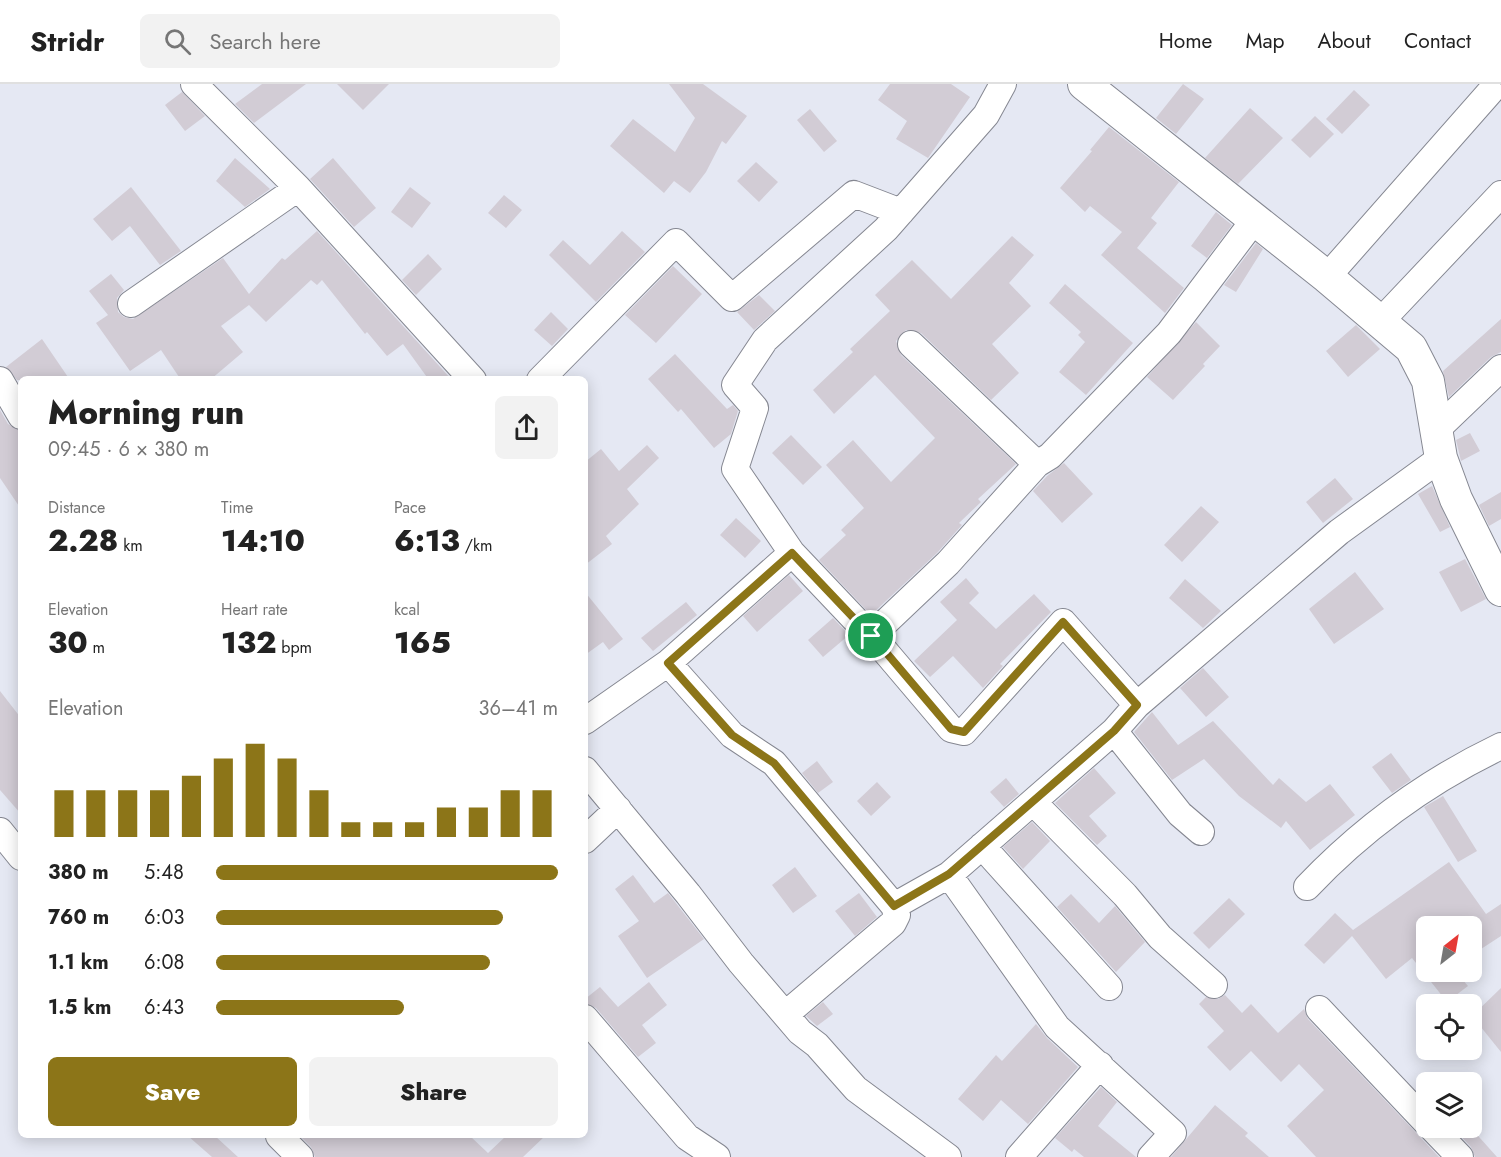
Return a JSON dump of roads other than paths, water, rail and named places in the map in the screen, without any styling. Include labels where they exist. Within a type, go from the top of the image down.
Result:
[{"type":"street","points":[[194,84],[298,188],[469,376]]},
{"type":"street","points":[[1003,84],[986,115],[901,212],[765,340],[735,385],[755,408],[735,469],[792,553],[871,636],[951,729],[964,732],[1063,622],[1137,705]]},
{"type":"street","points":[[1084,84],[1328,277],[1411,348],[1428,381],[1438,445],[1456,499],[1501,590]]},
{"type":"street","points":[[1328,277],[1490,92]]},
{"type":"street","points":[[131,304],[298,188]]},
{"type":"street","points":[[544,376],[676,242],[732,298],[854,194],[901,212]]},
{"type":"street","points":[[1380,322],[1501,194]]},
{"type":"street","points":[[871,636],[948,563],[1037,464],[1050,456],[1169,333],[1255,219]]},
{"type":"street","points":[[911,344],[1037,464]]},
{"type":"street","points":[[894,906],[949,874],[1114,731],[1137,705],[1438,445],[1501,368]]},
{"type":"street","points":[[0,380],[18,411]]},
{"type":"street","points":[[588,720],[668,663],[792,553]]},
{"type":"street","points":[[668,663],[732,735],[774,763],[894,906],[897,915],[893,923],[786,1014]]},
{"type":"street","points":[[1114,731],[1173,805],[1201,832]]},
{"type":"street","points":[[1307,888],[1342,850],[1386,814],[1472,760],[1501,746]]},
{"type":"street","points":[[588,774],[741,963],[800,1032],[817,1045],[856,1089],[948,1157]]},
{"type":"street","points":[[1033,802],[1125,895],[1160,937],[1214,985]]},
{"type":"street","points":[[588,837],[618,809]]},
{"type":"street","points":[[0,831],[18,852]]},
{"type":"street","points":[[982,846],[1108,987]]},
{"type":"street","points":[[949,874],[1057,1027],[1173,1133],[1151,1157]]},
{"type":"street","points":[[1319,1009],[1416,1111]]},
{"type":"street","points":[[588,1022],[687,1137],[717,1157]]},
{"type":"street","points":[[1019,1157],[1100,1065]]},
{"type":"street","points":[[281,1138],[300,1157]]},
{"type":"street","points":[[1442,1138],[1460,1157]]}]
